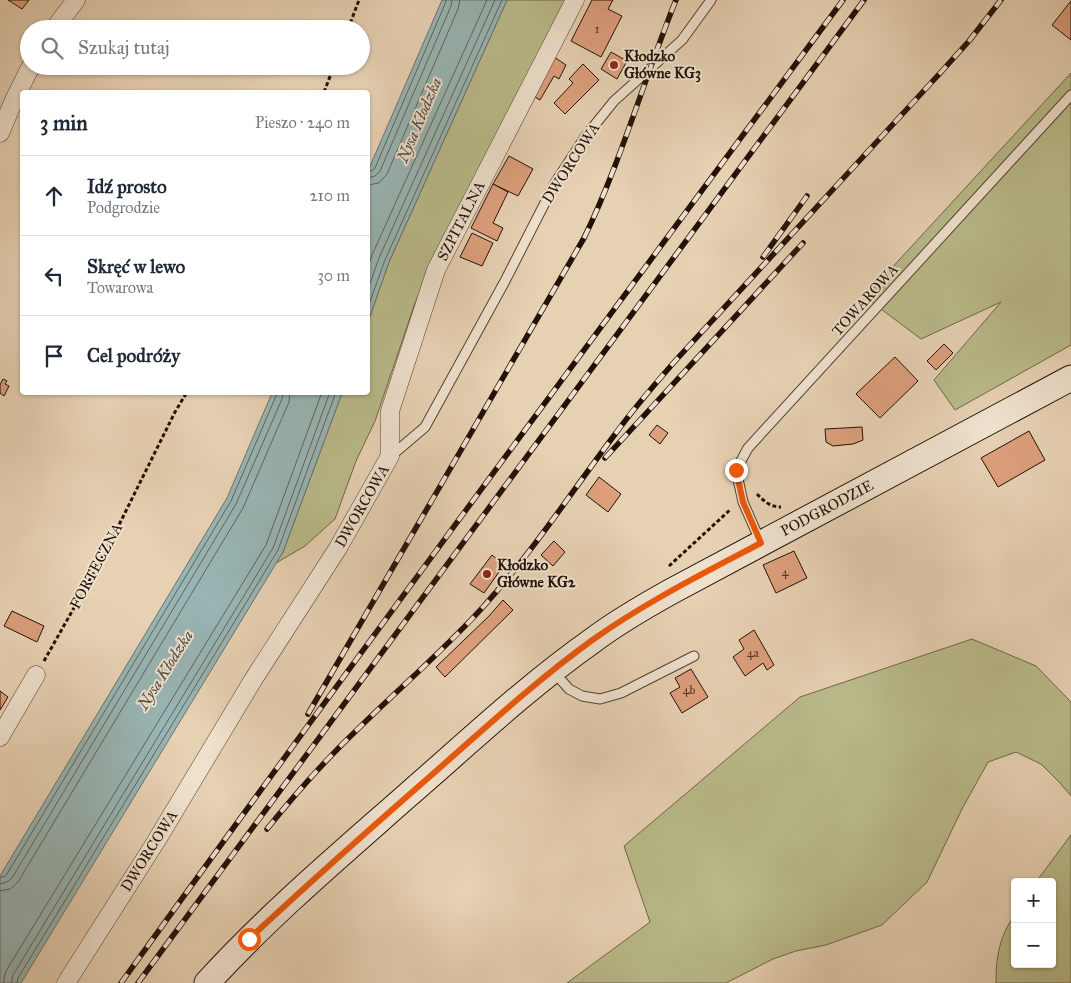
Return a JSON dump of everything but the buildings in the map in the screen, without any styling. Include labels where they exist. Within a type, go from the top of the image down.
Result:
[{"type":"main road","name":"PODGRODZIE","points":[[207,983],[249,939],[351,845],[464,746],[553,671],[592,641],[665,595],[1071,378]]},
{"type":"street","points":[[61,20],[76,0]]},
{"type":"street","name":"SZPITALNA","points":[[390,456],[390,411],[436,270],[575,0]]},
{"type":"street","points":[[0,133],[26,75]]},
{"type":"street","name":"DWORCOWA","points":[[66,983],[155,843],[253,680],[338,548],[390,456]]},
{"type":"street","points":[[0,737],[36,675]]},
{"type":"lane","name":"DWORCOWA","points":[[390,456],[425,427],[505,281],[555,182],[585,137],[614,101],[682,40],[712,0]]},
{"type":"lane","name":"TOWAROWA","points":[[761,543],[743,502],[736,470],[748,448],[1071,95]]},
{"type":"lane","points":[[553,671],[569,689],[582,696],[600,699],[621,693],[694,656]]},
{"type":"path","points":[[351,20],[359,0]]},
{"type":"path","points":[[325,90],[331,75]]},
{"type":"path","name":"FORTECZNA","points":[[36,675],[106,551],[185,395]]},
{"type":"green space","points":[[507,0],[570,0],[447,237],[415,303],[375,421],[356,461],[335,519],[305,546],[276,563],[283,552],[341,395],[370,395],[370,316],[389,262]]},
{"type":"green space","points":[[1071,73],[1071,345],[955,410],[934,380],[1001,302],[921,339],[865,297]]},
{"type":"green space","points":[[972,639],[1036,666],[1071,702],[1071,796],[1041,764],[1016,752],[988,762],[962,809],[927,882],[882,925],[826,945],[796,951],[773,959],[726,983],[567,983],[650,922],[624,846],[800,697]]},
{"type":"green space","points":[[1071,835],[1071,983],[996,983],[1002,939],[1011,921],[1011,968],[1056,968],[1056,878],[1039,878]]},
{"type":"water","name":"Nysa Kłodzka","points":[[442,0],[507,0],[389,262],[370,316],[370,166]]},
{"type":"water","name":"Nysa Kłodzka","points":[[271,395],[341,395],[283,552],[21,983],[0,983],[0,876],[227,498]]},
{"type":"railway","points":[[308,714],[584,238],[621,150],[676,0]]},
{"type":"railway","points":[[121,983],[390,613],[843,0]]},
{"type":"railway","points":[[138,983],[864,0]]},
{"type":"railway","points":[[267,829],[336,751],[469,623],[535,544],[623,424],[676,360],[942,71],[969,41],[1001,0]]},
{"type":"railway","points":[[763,257],[807,196]]},
{"type":"railway","points":[[605,458],[803,243]]},
{"type":"place","name":"Kłodzko Główne KG3","points":[[614,65]]},
{"type":"place","name":"Kłodzko Główne KG2","points":[[487,574]]},
{"type":"route","points":[[249,939],[358,839],[544,677],[610,628],[650,603],[761,543],[743,502],[736,470]]}]
